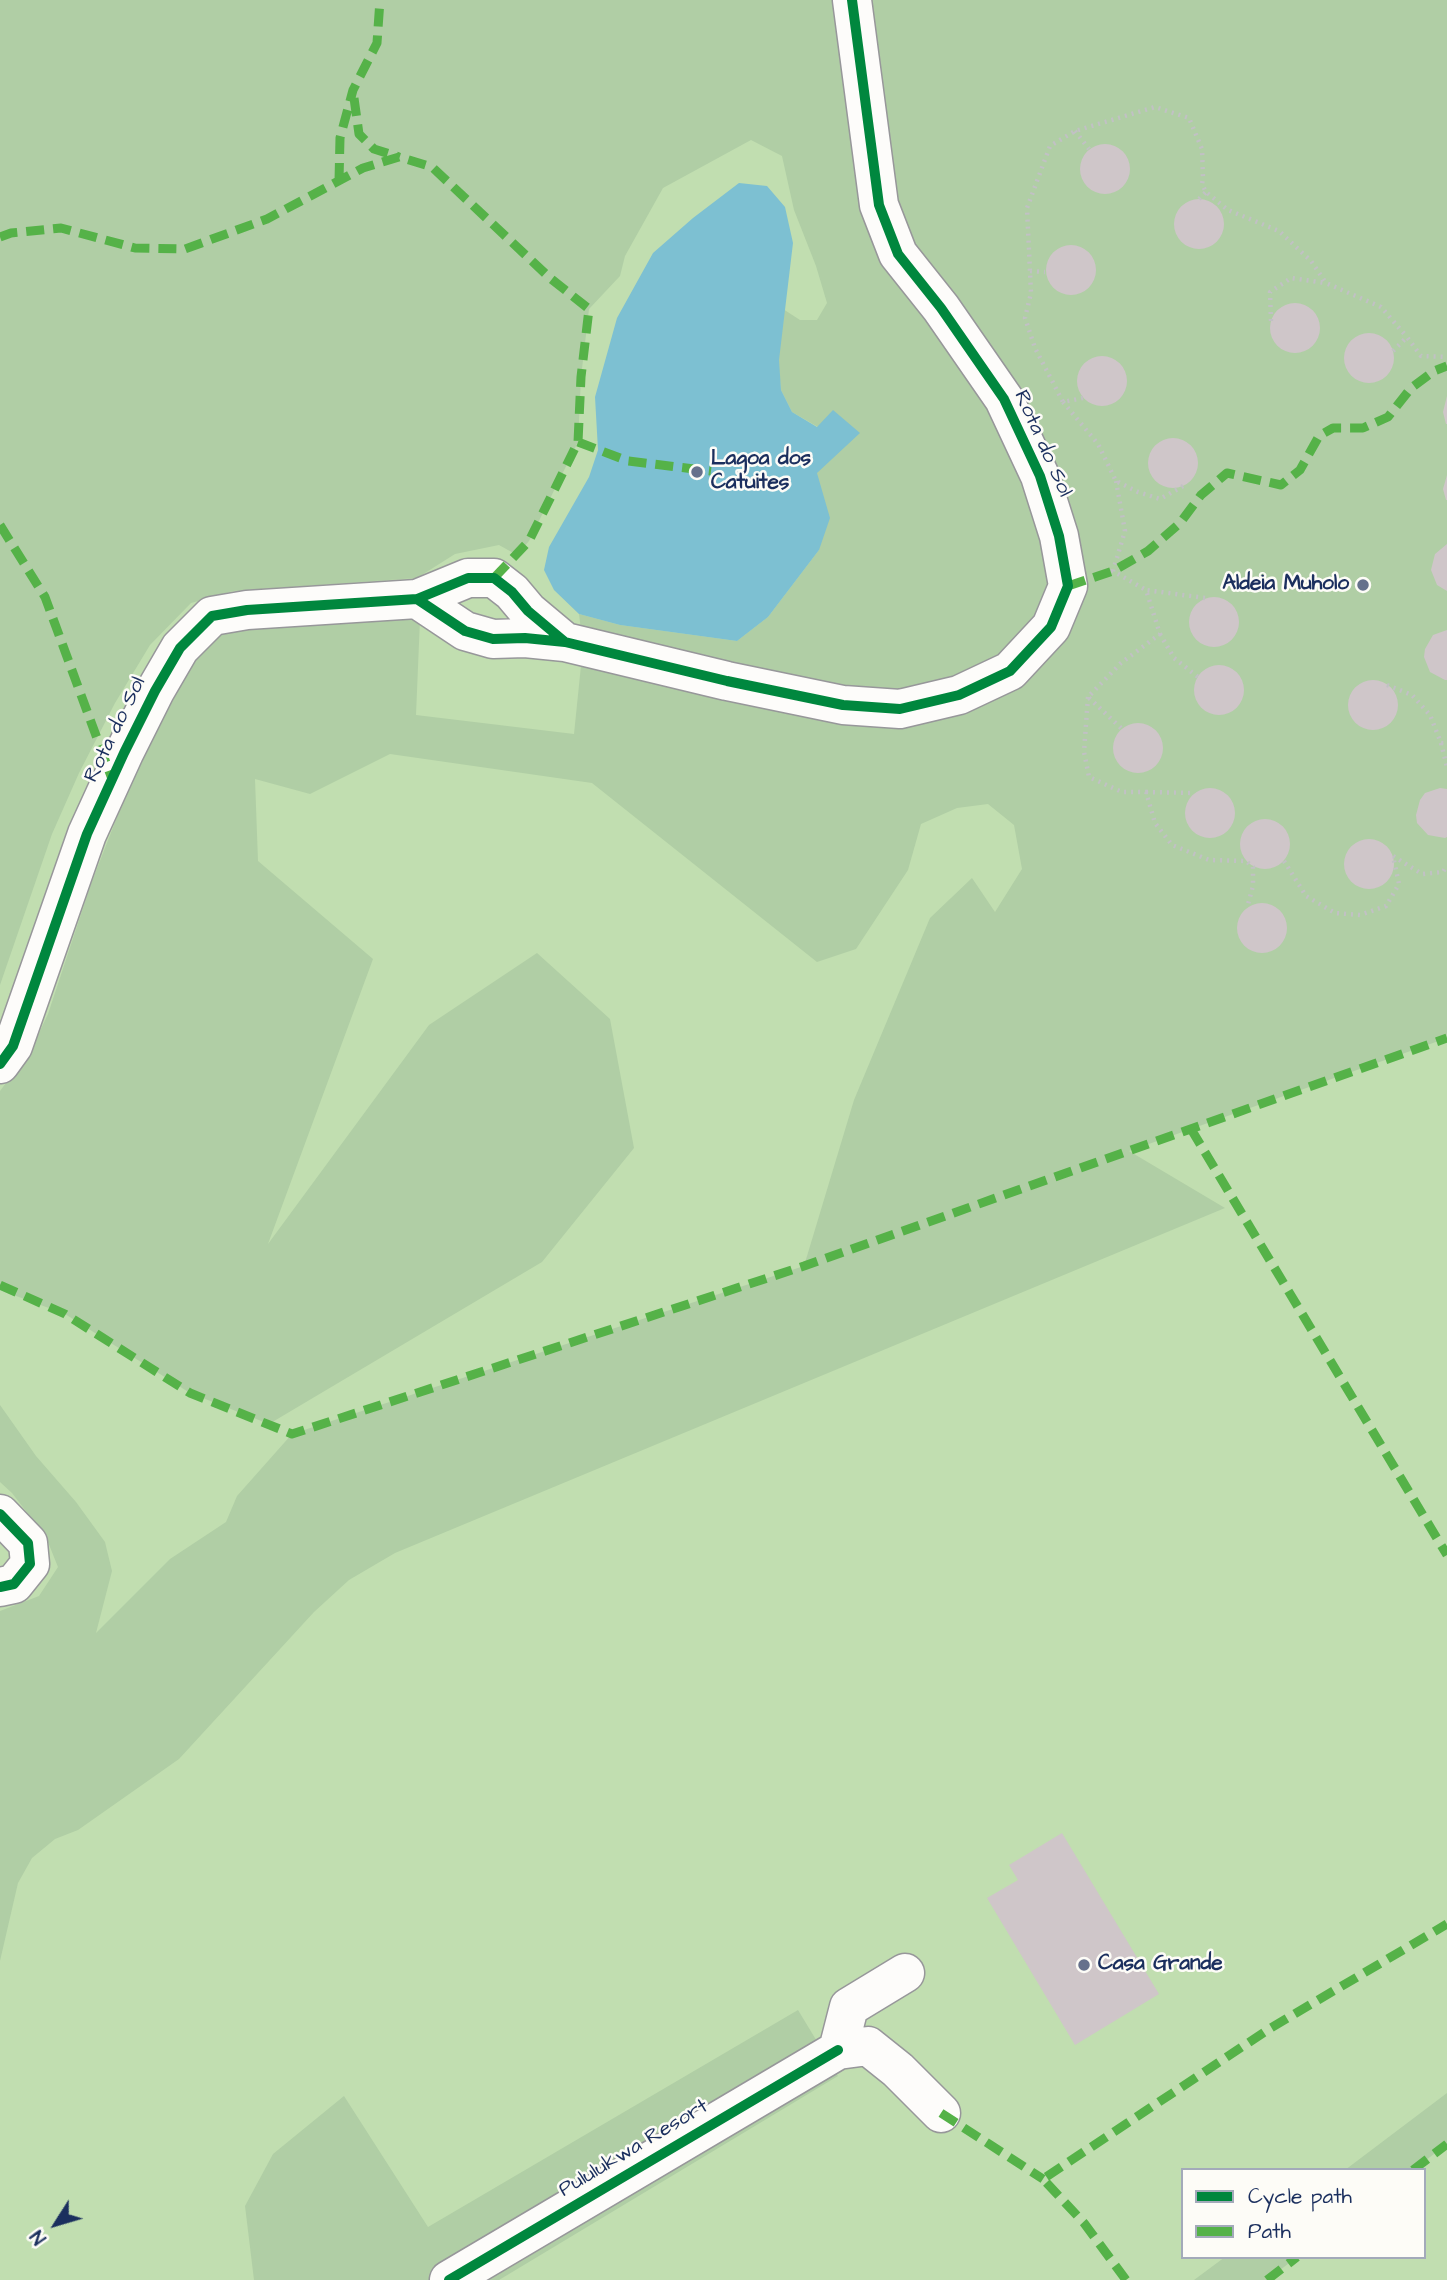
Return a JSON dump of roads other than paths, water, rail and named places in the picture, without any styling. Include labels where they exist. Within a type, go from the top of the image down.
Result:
[{"type":"street","name":"Rota do Sol","points":[[417,599],[466,631],[493,639],[525,638],[565,642],[727,681],[843,705],[900,709],[959,695],[1010,671],[1051,627],[1068,586],[1059,536],[1040,476],[1004,400],[942,308],[898,254],[879,205],[852,0]]},
{"type":"street","name":"Rota do Sol","points":[[0,1064],[13,1046],[87,834],[130,740],[180,648],[212,616],[247,610],[417,599],[468,578],[494,578],[565,642]]},
{"type":"street","points":[[0,1514],[28,1543],[30,1564],[14,1584],[0,1587]]},
{"type":"street","points":[[838,2050],[849,2007],[905,1973]]},
{"type":"street","name":"Pululukwa Resort","points":[[449,2280],[838,2050],[868,2046],[898,2070],[941,2113]]},
{"type":"water","name":"Lagoa dos Catuites","points":[[739,183],[767,186],[785,207],[793,243],[779,360],[781,390],[792,412],[817,427],[833,410],[860,433],[817,473],[830,518],[819,550],[768,617],[737,641],[620,625],[579,614],[554,590],[544,570],[549,547],[589,477],[598,450],[595,397],[617,318],[653,253]]},
{"type":"place","name":"Lagoa dos Catuites","points":[[697,472]]},
{"type":"place","name":"Aldeia Muholo","points":[[1363,585]]},
{"type":"place","name":"Casa Grande","points":[[1084,1965]]}]
